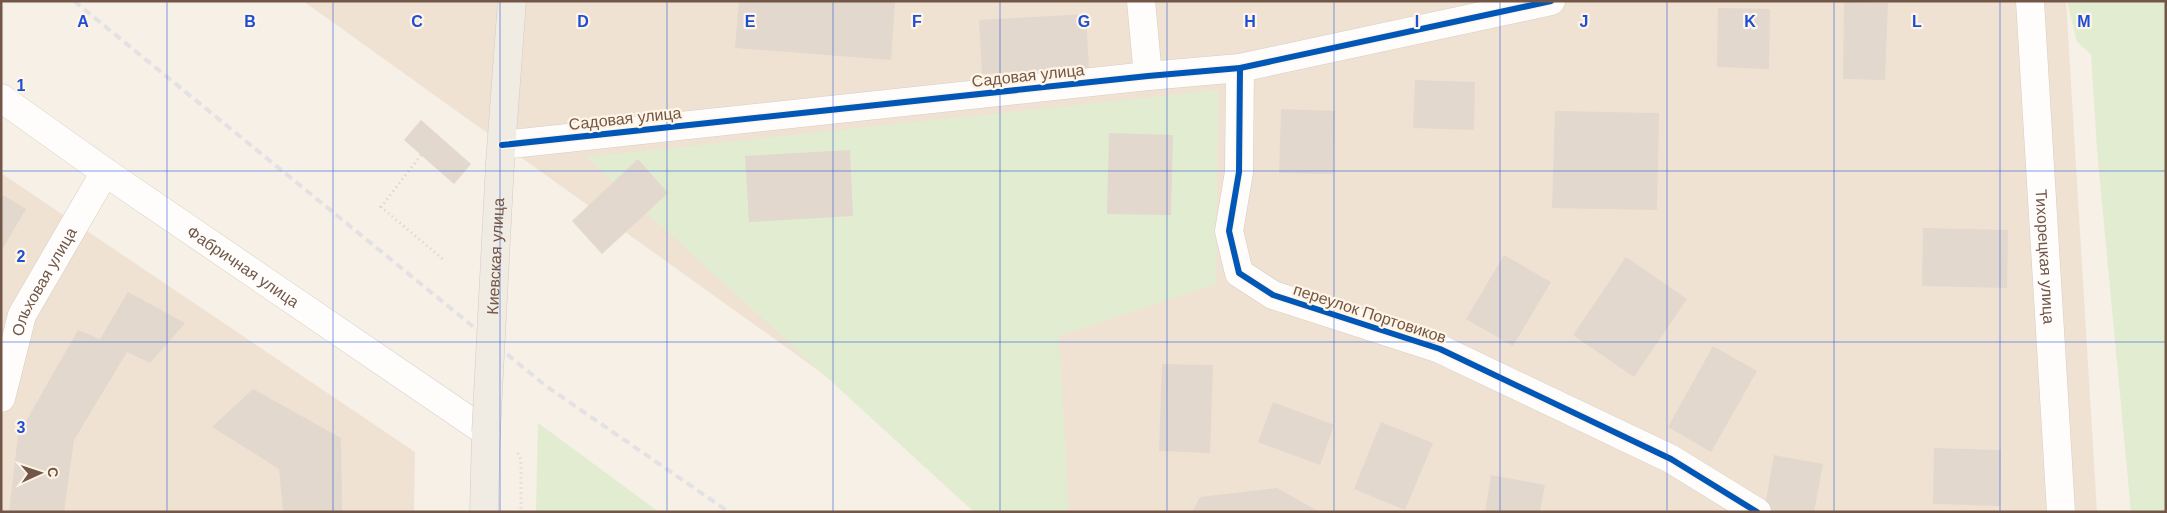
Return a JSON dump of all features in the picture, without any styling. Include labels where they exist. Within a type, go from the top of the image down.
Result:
[{"type":"main road","name":"Киевская улица","points":[[484,512],[486,432],[501,154],[512,1]]},
{"type":"street","points":[[1141,1],[1148,76]]},
{"type":"street","name":"Садовая улица","points":[[501,154],[1148,76],[1240,68],[1551,1]]},
{"type":"street","name":"Тихорецкая улица","points":[[2030,1],[2061,512]]},
{"type":"street","name":"переулок Портовиков","points":[[1240,68],[1239,172],[1229,231],[1239,273],[1273,295],[1440,349],[1671,459],[1757,512]]},
{"type":"street","name":"Фабричная улица","points":[[1,98],[105,172],[486,432]]},
{"type":"street","name":"Ольховая улица","points":[[1,398],[22,315],[105,172]]},
{"type":"path","points":[[421,155],[381,207],[445,261]]},
{"type":"shaded area","points":[[303,1],[2066,1],[2097,512],[1016,512]]},
{"type":"shaded area","points":[[1,173],[415,452],[414,512],[1,512]]},
{"type":"green space","points":[[2067,1],[2166,1],[2166,512],[2131,512],[2097,149],[2091,54],[2077,42]]},
{"type":"green space","points":[[1218,90],[1216,284],[1059,336],[1069,512],[974,512],[586,157]]},
{"type":"green space","points":[[538,423],[659,512],[536,512]]},
{"type":"building","points":[[739,1],[895,1],[891,60],[735,48]]},
{"type":"building","points":[[1844,2],[1888,3],[1885,80],[1843,79]]},
{"type":"building","points":[[1718,8],[1770,9],[1769,69],[1717,67]]},
{"type":"building","points":[[1086,14],[1089,68],[982,74],[979,20]]},
{"type":"building","points":[[1415,80],[1475,82],[1474,130],[1413,128]]},
{"type":"building","points":[[1281,109],[1335,111],[1333,174],[1279,173]]},
{"type":"building","points":[[1555,111],[1659,113],[1657,210],[1552,208]]},
{"type":"building","points":[[421,120],[471,164],[454,184],[404,140]]},
{"type":"building","points":[[1109,133],[1173,135],[1171,215],[1107,214]]},
{"type":"building","points":[[850,150],[853,216],[749,222],[745,156]]},
{"type":"building","points":[[638,159],[668,193],[602,254],[572,221]]},
{"type":"building","points":[[1,194],[26,209],[1,251]]},
{"type":"building","points":[[1923,228],[2008,230],[2007,288],[1922,286]]},
{"type":"building","points":[[1504,255],[1551,282],[1513,346],[1466,319]]},
{"type":"building","points":[[1626,257],[1687,299],[1634,377],[1573,335]]},
{"type":"building","points":[[128,292],[185,323],[150,363],[127,352],[74,440],[64,512],[9,512],[18,435],[78,330],[100,339]]},
{"type":"building","points":[[1713,346],[1757,371],[1711,452],[1668,427]]},
{"type":"building","points":[[1162,364],[1213,365],[1210,453],[1159,451]]},
{"type":"building","points":[[253,389],[341,438],[342,512],[283,512],[279,469],[212,427]]},
{"type":"building","points":[[1273,402],[1334,425],[1320,465],[1258,442]]},
{"type":"building","points":[[1381,422],[1433,443],[1405,510],[1354,489]]},
{"type":"building","points":[[1934,448],[2001,450],[2000,506],[1933,504]]},
{"type":"building","points":[[1774,455],[1823,464],[1814,512],[1764,512]]},
{"type":"building","points":[[1491,475],[1545,485],[1540,512],[1485,512]]},
{"type":"building","points":[[1277,488],[1320,512],[1192,512],[1200,497]]},
{"type":"railway","points":[[74,1],[546,386],[729,512]]},
{"type":"cycle path","points":[[502,145],[1148,76],[1240,68],[1551,1]]},
{"type":"cycle path","points":[[1240,68],[1239,172],[1229,231],[1239,273],[1273,295],[1440,349],[1671,459],[1757,512]]}]
